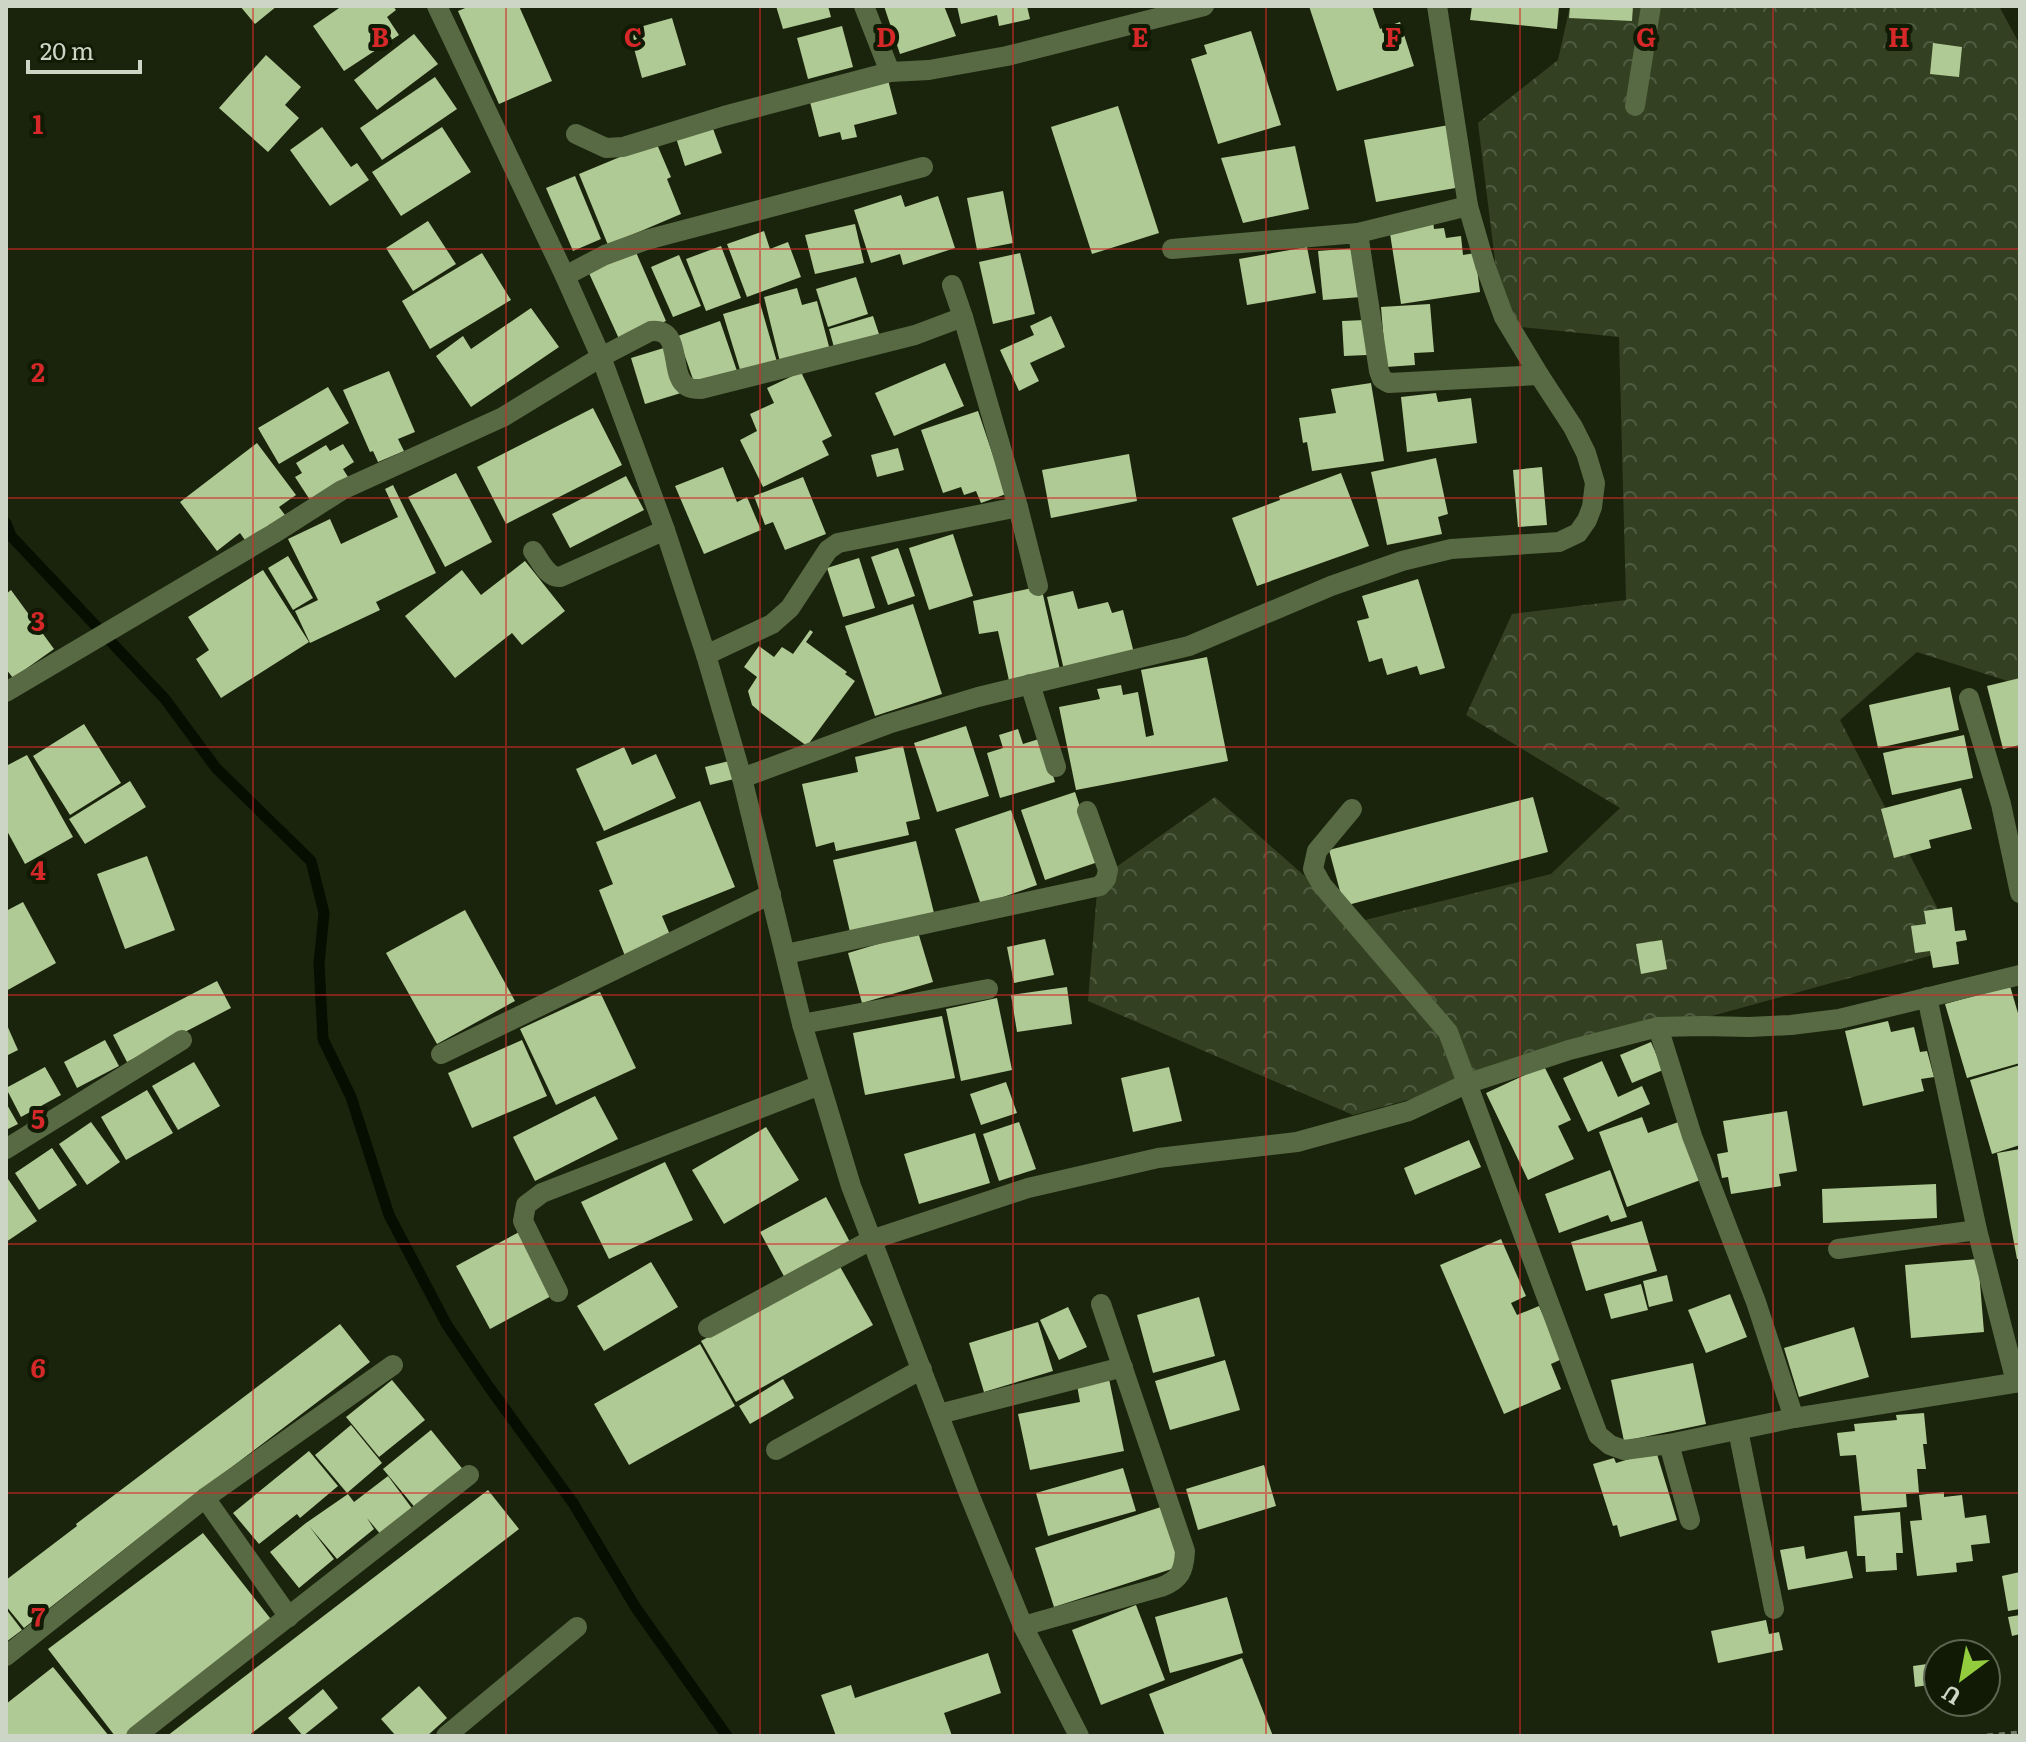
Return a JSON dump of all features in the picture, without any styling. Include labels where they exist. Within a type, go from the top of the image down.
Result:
[{"type":"street","points":[[437,6],[601,357],[665,530],[706,655],[742,778],[802,1024],[851,1186],[1023,1626],[1079,1736]]},
{"type":"street","points":[[864,6],[890,72]]},
{"type":"street","points":[[576,134],[606,148],[623,147],[724,116],[890,72],[929,70],[1007,56],[1204,6]]},
{"type":"street","points":[[742,778],[888,724],[978,697],[1189,646],[1331,586],[1402,561],[1451,549],[1559,542],[1578,533],[1592,507],[1595,483],[1586,453],[1573,427],[1504,317],[1485,265],[1468,206],[1437,6]]},
{"type":"street","points":[[1635,106],[1651,6]]},
{"type":"street","points":[[565,276],[605,255],[646,240],[923,167]]},
{"type":"street","points":[[1172,249],[1358,233],[1468,206]]},
{"type":"street","points":[[1358,233],[1382,379],[1389,383],[1539,375]]},
{"type":"street","points":[[952,285],[1018,507],[1038,586]]},
{"type":"street","points":[[6,692],[342,490],[503,417],[601,357],[651,331],[664,333],[670,338],[682,382],[688,387],[701,389],[915,335],[963,317]]},
{"type":"street","points":[[706,655],[772,624],[790,608],[828,550],[838,543],[1018,507]]},
{"type":"street","points":[[533,551],[555,578],[665,530]]},
{"type":"street","points":[[1030,684],[1056,767]]},
{"type":"street","points":[[1969,698],[2010,802],[2020,893]]},
{"type":"street","points":[[1352,809],[1317,851],[1313,869],[1322,885],[1448,1032],[1598,1435],[1610,1445],[1624,1450],[1669,1444],[1794,1418],[2018,1382],[1977,1230],[1927,997]]},
{"type":"street","points":[[786,954],[1100,886],[1108,870],[1087,811]]},
{"type":"street","points":[[441,1054],[771,894]]},
{"type":"street","points":[[708,1328],[871,1240],[1028,1188],[1158,1158],[1297,1142],[1409,1111],[1466,1084],[1569,1050],[1658,1027],[1791,1025],[1839,1019],[2020,975]]},
{"type":"street","points":[[802,1024],[988,989]]},
{"type":"street","points":[[1658,1027],[1692,1136],[1756,1302],[1794,1418]]},
{"type":"street","points":[[6,1149],[182,1040]]},
{"type":"street","points":[[558,1292],[523,1221],[526,1205],[542,1193],[820,1085]]},
{"type":"street","points":[[1838,1249],[1977,1230]]},
{"type":"street","points":[[1023,1626],[1172,1583],[1181,1575],[1184,1565],[1185,1551],[1101,1304]]},
{"type":"street","points":[[6,1656],[205,1498],[393,1365]]},
{"type":"street","points":[[939,1414],[1123,1367]]},
{"type":"street","points":[[776,1450],[922,1369]]},
{"type":"street","points":[[1738,1430],[1774,1609]]},
{"type":"street","points":[[1669,1444],[1690,1520]]},
{"type":"street","points":[[136,1736],[469,1475]]},
{"type":"street","points":[[205,1498],[289,1617]]},
{"type":"street","points":[[446,1736],[577,1627]]},
{"type":"path","points":[[1987,1736],[2020,1733]]},
{"type":"green space","points":[[1570,6],[1999,6],[2020,45],[2020,685],[1917,652],[1840,720],[1958,948],[1353,1115],[1088,1001],[1098,880],[1215,797],[1357,922],[1551,874],[1620,808],[1466,715],[1512,614],[1626,600],[1619,337],[1503,325],[1478,123],[1558,60]]},
{"type":"building","points":[[240,6],[277,6],[255,24]]},
{"type":"building","points":[[342,6],[393,6],[396,10],[387,17],[399,35],[344,71],[313,26]]},
{"type":"building","points":[[470,6],[519,6],[552,81],[499,104],[458,11]]},
{"type":"building","points":[[776,6],[828,6],[831,17],[783,29]]},
{"type":"building","points":[[884,6],[944,6],[956,36],[900,54]]},
{"type":"building","points":[[957,6],[1027,6],[1030,19],[999,26],[997,15],[961,24]]},
{"type":"building","points":[[1309,6],[1372,6],[1380,29],[1400,22],[1414,66],[1337,91]]},
{"type":"building","points":[[1472,6],[1559,6],[1557,29],[1470,20]]},
{"type":"building","points":[[1570,6],[1633,6],[1632,21],[1569,18]]},
{"type":"building","points":[[672,18],[686,65],[642,78],[629,30]]},
{"type":"building","points":[[842,26],[853,67],[808,79],[797,38]]},
{"type":"building","points":[[1251,31],[1281,125],[1218,144],[1191,59],[1207,54],[1204,45]]},
{"type":"building","points":[[414,34],[438,64],[377,110],[354,80]]},
{"type":"building","points":[[1933,43],[1962,47],[1959,77],[1930,74]]},
{"type":"building","points":[[266,55],[301,87],[285,105],[299,118],[268,152],[219,108]]},
{"type":"building","points":[[435,77],[457,109],[382,160],[360,128]]},
{"type":"building","points":[[888,80],[897,114],[854,125],[857,137],[842,140],[840,132],[819,137],[809,98]]},
{"type":"building","points":[[1118,106],[1159,233],[1092,254],[1051,127]]},
{"type":"building","points":[[1449,125],[1461,187],[1376,202],[1364,140]]},
{"type":"building","points":[[712,126],[722,153],[685,166],[676,138]]},
{"type":"building","points":[[322,127],[351,167],[357,163],[369,180],[330,206],[290,150]]},
{"type":"building","points":[[442,127],[471,172],[401,216],[372,172]]},
{"type":"building","points":[[656,142],[671,177],[667,179],[681,214],[608,245],[579,174]]},
{"type":"building","points":[[1295,146],[1309,209],[1243,223],[1221,158]]},
{"type":"building","points":[[575,176],[601,239],[573,251],[546,188]]},
{"type":"building","points":[[1003,191],[1013,243],[977,250],[967,198]]},
{"type":"building","points":[[901,195],[905,207],[938,196],[955,248],[903,265],[900,254],[871,263],[854,210]]},
{"type":"building","points":[[1433,220],[1434,229],[1444,228],[1446,238],[1461,236],[1463,255],[1475,253],[1480,292],[1401,304],[1389,227]]},
{"type":"building","points":[[428,221],[456,264],[413,291],[386,248]]},
{"type":"building","points":[[855,224],[864,263],[815,274],[805,235]]},
{"type":"building","points":[[764,231],[770,249],[788,242],[801,277],[747,297],[727,244]]},
{"type":"building","points":[[721,246],[741,298],[706,311],[686,259]]},
{"type":"building","points":[[1307,247],[1316,293],[1247,305],[1239,259]]},
{"type":"building","points":[[1357,248],[1361,297],[1323,300],[1318,251]]},
{"type":"building","points":[[635,250],[666,321],[620,341],[588,271]]},
{"type":"building","points":[[482,253],[511,300],[430,349],[402,301]]},
{"type":"building","points":[[1020,253],[1035,314],[993,324],[979,262]]},
{"type":"building","points":[[679,255],[701,306],[673,317],[651,267]]},
{"type":"building","points":[[856,277],[868,314],[828,327],[816,289]]},
{"type":"building","points":[[797,288],[802,305],[817,301],[831,354],[781,366],[764,297]]},
{"type":"building","points":[[760,303],[777,362],[741,373],[723,314]]},
{"type":"building","points":[[1430,304],[1434,352],[1414,353],[1415,365],[1386,367],[1381,307]]},
{"type":"building","points":[[531,308],[559,347],[471,407],[436,356],[463,336],[471,349]]},
{"type":"building","points":[[873,316],[880,337],[835,351],[829,329]]},
{"type":"building","points":[[1051,316],[1065,347],[1030,363],[1039,381],[1019,391],[1000,350],[1034,335],[1030,326]]},
{"type":"building","points":[[1365,320],[1367,355],[1344,356],[1342,321]]},
{"type":"building","points":[[720,321],[738,374],[696,388],[678,336]]},
{"type":"building","points":[[667,347],[681,393],[645,404],[631,358]]},
{"type":"building","points":[[945,363],[964,406],[894,436],[875,393]]},
{"type":"building","points":[[389,371],[415,432],[398,439],[404,451],[378,462],[373,451],[370,452],[343,390]]},
{"type":"building","points":[[801,372],[832,436],[822,441],[829,455],[763,487],[740,440],[757,431],[750,414],[774,403],[767,388]]},
{"type":"building","points":[[1371,383],[1384,461],[1312,471],[1299,418],[1336,413],[1331,389]]},
{"type":"building","points":[[328,387],[349,423],[279,464],[258,428]]},
{"type":"building","points":[[1436,393],[1438,402],[1471,398],[1477,443],[1407,452],[1401,397]]},
{"type":"building","points":[[593,408],[622,465],[506,524],[477,467]]},
{"type":"building","points":[[978,411],[1006,494],[981,503],[976,491],[964,495],[961,487],[943,493],[921,430]]},
{"type":"building","points":[[257,443],[296,495],[279,507],[285,515],[247,543],[240,533],[217,551],[180,502]]},
{"type":"building","points":[[343,444],[354,462],[343,469],[348,477],[310,500],[295,477],[302,473],[296,463],[326,445],[330,451]]},
{"type":"building","points":[[898,448],[904,470],[877,477],[871,455]]},
{"type":"building","points":[[1129,454],[1137,501],[1051,518],[1042,470]]},
{"type":"building","points":[[1436,458],[1448,514],[1438,517],[1442,534],[1387,545],[1371,472]]},
{"type":"building","points":[[723,467],[737,502],[747,497],[761,530],[704,554],[675,486]]},
{"type":"building","points":[[1542,467],[1547,525],[1518,527],[1513,470]]},
{"type":"building","points":[[456,473],[492,542],[445,567],[408,497]]},
{"type":"building","points":[[1341,473],[1369,546],[1257,586],[1232,518]]},
{"type":"building","points":[[626,476],[644,510],[570,548],[552,514]]},
{"type":"building","points":[[803,477],[826,534],[785,550],[773,522],[765,525],[754,496]]},
{"type":"building","points":[[393,485],[436,573],[376,602],[380,610],[310,643],[295,611],[318,600],[288,539],[330,519],[341,544],[398,517],[385,489]]},
{"type":"building","points":[[953,534],[973,596],[929,610],[909,548]]},
{"type":"building","points":[[898,548],[915,596],[888,605],[871,557]]},
{"type":"building","points":[[288,556],[313,598],[293,610],[268,568]]},
{"type":"building","points":[[859,558],[875,608],[843,617],[827,568]]},
{"type":"building","points":[[525,561],[565,611],[522,645],[512,633],[455,678],[405,616],[462,570],[481,595]]},
{"type":"building","points":[[263,570],[309,642],[221,698],[196,659],[209,650],[188,617]]},
{"type":"building","points":[[1418,579],[1445,668],[1420,675],[1417,666],[1387,675],[1382,658],[1369,662],[1357,621],[1369,618],[1362,596]]},
{"type":"building","points":[[1041,586],[1061,674],[1010,685],[998,631],[979,634],[973,601]]},
{"type":"building","points":[[11,590],[54,649],[13,678],[6,669],[6,594]]},
{"type":"building","points":[[1073,591],[1078,609],[1108,602],[1112,613],[1123,610],[1134,653],[1064,670],[1047,597]]},
{"type":"building","points":[[913,604],[942,694],[875,716],[845,626]]},
{"type":"building","points":[[810,630],[813,632],[806,642],[855,681],[807,746],[752,705],[748,691],[757,677],[744,667],[759,646],[774,657],[782,647],[793,654]]},
{"type":"building","points":[[1207,657],[1228,761],[1076,790],[1059,707],[1100,699],[1097,689],[1121,685],[1123,695],[1138,692],[1146,737],[1154,735],[1141,670]]},
{"type":"building","points":[[2020,678],[2020,745],[2003,749],[1987,686]]},
{"type":"building","points":[[1950,687],[1959,730],[1878,748],[1869,705]]},
{"type":"building","points":[[84,724],[121,783],[70,815],[33,756]]},
{"type":"building","points":[[966,726],[989,796],[937,812],[914,743]]},
{"type":"building","points":[[1018,729],[1023,744],[1042,738],[1055,782],[1000,798],[987,753],[1003,748],[999,735]]},
{"type":"building","points":[[1964,735],[1973,778],[1892,795],[1883,753]]},
{"type":"building","points":[[903,746],[920,819],[906,822],[909,835],[836,851],[834,842],[816,847],[802,784],[858,772],[855,757]]},
{"type":"building","points":[[624,747],[632,765],[656,754],[676,798],[604,831],[576,769]]},
{"type":"building","points":[[27,755],[73,837],[25,864],[6,829],[6,766]]},
{"type":"building","points":[[729,761],[734,779],[710,785],[705,767]]},
{"type":"building","points":[[130,781],[146,807],[85,844],[69,819]]},
{"type":"building","points":[[1961,788],[1972,829],[1929,840],[1931,848],[1894,858],[1881,809]]},
{"type":"building","points":[[1075,792],[1098,862],[1045,880],[1021,810]]},
{"type":"building","points":[[1533,797],[1548,852],[1344,906],[1329,850]]},
{"type":"building","points":[[700,801],[735,887],[662,916],[671,937],[625,956],[599,890],[613,884],[596,842]]},
{"type":"building","points":[[1011,810],[1037,885],[981,905],[955,829]]},
{"type":"building","points":[[916,841],[934,913],[850,932],[833,860]]},
{"type":"building","points":[[147,856],[175,930],[125,949],[97,874]]},
{"type":"building","points":[[23,902],[56,963],[6,991],[6,911]]},
{"type":"building","points":[[1952,907],[1955,931],[1965,930],[1967,940],[1956,942],[1959,964],[1933,968],[1930,951],[1915,953],[1911,926],[1926,924],[1924,911]]},
{"type":"building","points":[[465,910],[515,1001],[437,1044],[386,953]]},
{"type":"building","points":[[918,932],[933,982],[862,1003],[848,953]]},
{"type":"building","points":[[1045,939],[1054,975],[1014,983],[1007,947]]},
{"type":"building","points":[[1662,940],[1667,969],[1641,974],[1636,944]]},
{"type":"building","points":[[217,981],[231,1008],[127,1062],[113,1035]]},
{"type":"building","points":[[2010,986],[2020,1020],[2020,1063],[1967,1078],[1945,1004]]},
{"type":"building","points":[[1067,987],[1072,1024],[1017,1032],[1011,995]]},
{"type":"building","points":[[600,992],[636,1068],[556,1105],[520,1029]]},
{"type":"building","points":[[997,998],[1012,1070],[961,1081],[946,1009]]},
{"type":"building","points":[[942,1016],[955,1078],[865,1095],[853,1033]]},
{"type":"building","points":[[1888,1021],[1891,1032],[1914,1027],[1920,1052],[1927,1051],[1934,1077],[1921,1079],[1924,1091],[1863,1106],[1845,1031]]},
{"type":"building","points":[[6,1023],[18,1050],[6,1056]]},
{"type":"building","points":[[105,1040],[119,1066],[77,1088],[64,1062]]},
{"type":"building","points":[[522,1040],[547,1096],[472,1128],[448,1073]]},
{"type":"building","points":[[1651,1042],[1663,1070],[1632,1083],[1620,1055]]},
{"type":"building","points":[[1602,1061],[1618,1097],[1642,1086],[1650,1104],[1588,1132],[1563,1078]]},
{"type":"building","points":[[194,1062],[220,1106],[178,1130],[152,1086]]},
{"type":"building","points":[[2020,1065],[2020,1145],[1992,1154],[1970,1080]]},
{"type":"building","points":[[1544,1066],[1571,1120],[1558,1126],[1574,1159],[1528,1180],[1486,1093]]},
{"type":"building","points":[[45,1067],[61,1095],[21,1117],[6,1088]]},
{"type":"building","points":[[1169,1067],[1182,1121],[1133,1132],[1121,1078]]},
{"type":"building","points":[[1006,1082],[1017,1113],[981,1125],[970,1094]]},
{"type":"building","points":[[147,1090],[173,1133],[126,1160],[101,1117]]},
{"type":"building","points":[[595,1096],[618,1139],[535,1181],[513,1137]]},
{"type":"building","points":[[6,1103],[18,1124],[6,1130]]},
{"type":"building","points":[[1787,1111],[1797,1171],[1779,1174],[1781,1186],[1731,1194],[1728,1177],[1722,1178],[1717,1154],[1728,1152],[1723,1121]]},
{"type":"building","points":[[1642,1117],[1648,1133],[1684,1120],[1706,1178],[1627,1207],[1599,1132]]},
{"type":"building","points":[[91,1122],[120,1162],[87,1185],[59,1144]]},
{"type":"building","points":[[1019,1122],[1036,1169],[999,1181],[983,1134]]},
{"type":"building","points":[[766,1127],[799,1180],[724,1224],[692,1170]]},
{"type":"building","points":[[975,1133],[990,1183],[919,1204],[904,1154]]},
{"type":"building","points":[[1469,1140],[1481,1167],[1415,1195],[1404,1168]]},
{"type":"building","points":[[52,1148],[77,1185],[39,1210],[15,1173]]},
{"type":"building","points":[[2020,1149],[2020,1259],[2017,1259],[1997,1153]]},
{"type":"building","points":[[665,1162],[693,1220],[609,1259],[581,1202]]},
{"type":"building","points":[[1610,1170],[1627,1217],[1611,1222],[1608,1215],[1559,1233],[1545,1194]]},
{"type":"building","points":[[6,1180],[37,1221],[6,1242]]},
{"type":"building","points":[[1936,1184],[1937,1218],[1823,1223],[1822,1189]]},
{"type":"building","points":[[826,1197],[851,1244],[786,1280],[760,1232]]},
{"type":"building","points":[[1642,1221],[1657,1271],[1586,1291],[1571,1242]]},
{"type":"building","points":[[521,1231],[555,1294],[490,1329],[456,1266]]},
{"type":"building","points":[[1501,1239],[1526,1296],[1511,1303],[1517,1315],[1539,1306],[1562,1359],[1551,1364],[1561,1389],[1504,1414],[1440,1265]]},
{"type":"building","points":[[1978,1259],[1984,1332],[1911,1338],[1905,1265]]},
{"type":"building","points":[[651,1262],[678,1307],[604,1351],[577,1306]]},
{"type":"building","points":[[838,1263],[873,1325],[736,1402],[701,1341]]},
{"type":"building","points":[[1667,1275],[1673,1301],[1649,1307],[1643,1281]]},
{"type":"building","points":[[1641,1284],[1648,1310],[1611,1319],[1604,1294]]},
{"type":"building","points":[[1730,1294],[1747,1337],[1706,1353],[1688,1310]]},
{"type":"building","points":[[1199,1297],[1215,1356],[1153,1373],[1137,1315]]},
{"type":"building","points":[[1068,1307],[1087,1347],[1059,1360],[1040,1320]]},
{"type":"building","points":[[1038,1322],[1053,1371],[984,1392],[969,1343]]},
{"type":"building","points":[[340,1324],[370,1362],[24,1628],[6,1606],[6,1580]]},
{"type":"building","points":[[1854,1327],[1869,1377],[1799,1397],[1784,1348]]},
{"type":"building","points":[[700,1344],[735,1406],[629,1465],[594,1404]]},
{"type":"building","points":[[1225,1360],[1240,1410],[1170,1430],[1155,1381]]},
{"type":"building","points":[[1693,1363],[1706,1424],[1624,1441],[1611,1380]]},
{"type":"building","points":[[783,1379],[794,1398],[750,1424],[739,1406]]},
{"type":"building","points":[[1109,1379],[1124,1451],[1030,1470],[1018,1414],[1080,1402],[1077,1385]]},
{"type":"building","points":[[392,1380],[425,1420],[379,1457],[346,1417]]},
{"type":"building","points":[[1924,1413],[1926,1469],[1917,1469],[1919,1493],[1906,1494],[1907,1507],[1862,1511],[1856,1455],[1840,1456],[1837,1433],[1855,1431],[1854,1424],[1897,1420],[1896,1415]]},
{"type":"building","points":[[351,1425],[382,1463],[347,1493],[315,1455]]},
{"type":"building","points":[[431,1430],[465,1472],[417,1510],[383,1469]]},
{"type":"building","points":[[309,1451],[338,1486],[300,1518],[297,1514],[259,1544],[233,1513]]},
{"type":"building","points":[[1656,1451],[1677,1520],[1620,1537],[1617,1525],[1613,1526],[1593,1464],[1614,1458],[1616,1463]]},
{"type":"building","points":[[1264,1465],[1276,1506],[1198,1530],[1186,1489]]},
{"type":"building","points":[[1123,1468],[1136,1511],[1048,1536],[1036,1493]]},
{"type":"building","points":[[388,1476],[414,1511],[382,1536],[367,1518],[374,1529],[337,1559],[309,1526],[334,1559],[299,1588],[270,1552],[348,1494],[354,1502]]},
{"type":"building","points":[[488,1490],[519,1529],[248,1736],[167,1736]]},
{"type":"building","points":[[1944,1492],[1944,1497],[1962,1495],[1965,1518],[1986,1515],[1990,1543],[1971,1545],[1973,1561],[1956,1563],[1957,1572],[1917,1576],[1910,1521],[1922,1520],[1919,1495]]},
{"type":"building","points":[[1161,1507],[1181,1566],[1054,1607],[1035,1548]]},
{"type":"building","points":[[1900,1512],[1903,1553],[1896,1553],[1897,1570],[1866,1572],[1865,1556],[1857,1556],[1854,1516]]},
{"type":"building","points":[[203,1533],[274,1623],[126,1736],[115,1736],[48,1649]]},
{"type":"building","points":[[1804,1546],[1806,1559],[1847,1551],[1853,1578],[1788,1590],[1780,1550]]},
{"type":"building","points":[[2020,1572],[2020,1609],[2008,1611],[2002,1576]]},
{"type":"building","points":[[1227,1597],[1243,1653],[1170,1673],[1155,1617]]},
{"type":"building","points":[[1136,1605],[1165,1680],[1101,1705],[1072,1630]]},
{"type":"building","points":[[6,1609],[22,1630],[6,1642]]},
{"type":"building","points":[[2020,1615],[2020,1634],[2012,1636],[2008,1617]]},
{"type":"building","points":[[1766,1620],[1769,1634],[1779,1632],[1783,1650],[1718,1663],[1711,1631]]},
{"type":"building","points":[[988,1653],[1001,1693],[944,1713],[952,1736],[836,1736],[821,1695],[851,1685],[855,1698]]},
{"type":"building","points":[[1242,1658],[1273,1736],[1165,1736],[1149,1694]]},
{"type":"building","points":[[1922,1665],[1922,1686],[1915,1687],[1913,1666]]},
{"type":"building","points":[[53,1667],[109,1736],[6,1736],[6,1704]]},
{"type":"building","points":[[419,1686],[447,1718],[427,1736],[396,1736],[381,1719]]},
{"type":"building","points":[[323,1689],[338,1708],[303,1736],[288,1718]]},
{"type":"waterway","points":[[6,523],[11,536],[165,699],[216,768],[311,861],[324,913],[319,964],[323,1039],[351,1097],[389,1215],[447,1325],[573,1503],[636,1608],[727,1736]]}]
